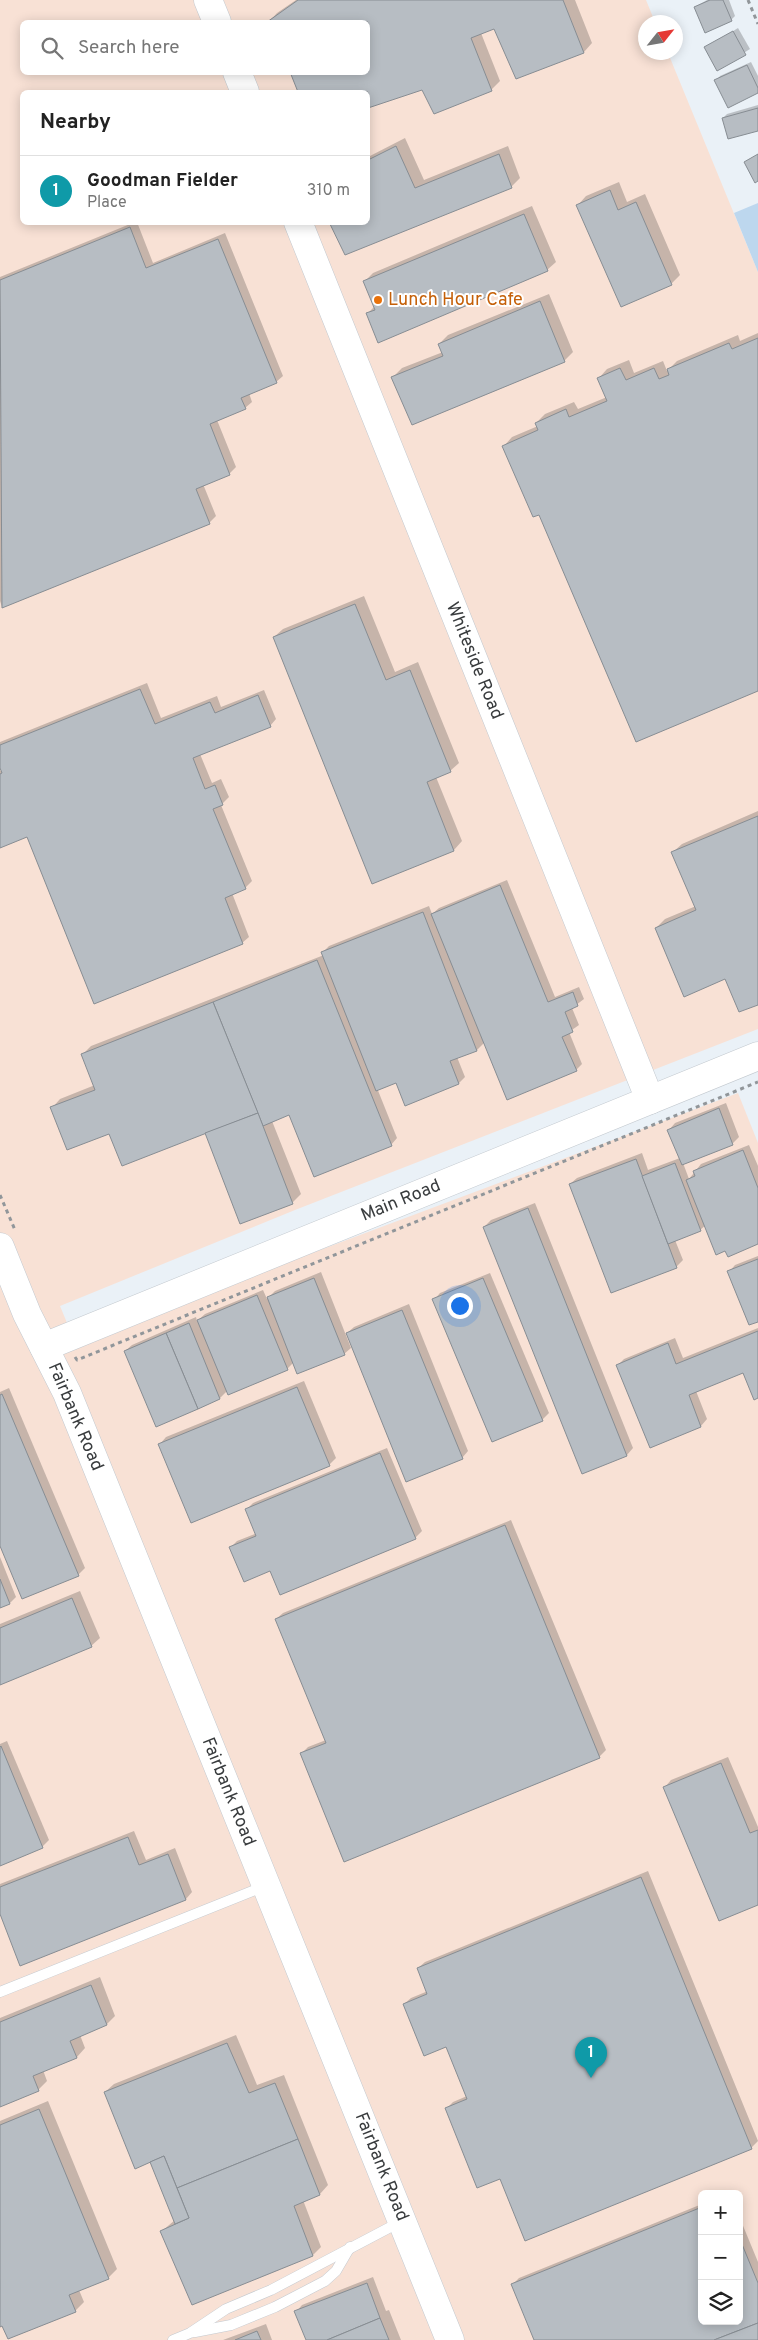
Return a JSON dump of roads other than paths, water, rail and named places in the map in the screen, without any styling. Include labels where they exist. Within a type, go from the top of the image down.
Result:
[{"type":"main road","points":[[208,0],[216,20]]},
{"type":"main road","points":[[238,75],[244,90]]},
{"type":"main road","name":"Whiteside Road","points":[[299,225],[650,1100]]},
{"type":"main road","name":"Main Road","points":[[54,1343],[650,1100],[756,1069]]},
{"type":"main road","name":"Fairbank Road","points":[[0,1247],[27,1314],[54,1343],[67,1393],[450,2340]]},
{"type":"lane","points":[[0,1992],[266,1886]]},
{"type":"lane","points":[[173,2340],[190,2333],[226,2309],[271,2290],[403,2220]]},
{"type":"lane","points":[[190,2333],[231,2325],[267,2310],[325,2281],[336,2271],[351,2247]]},
{"type":"place","name":"Lunch Hour Cafe","points":[[378,300]]},
{"type":"place","name":"Goodman Fielder","points":[[591,2078]]}]
